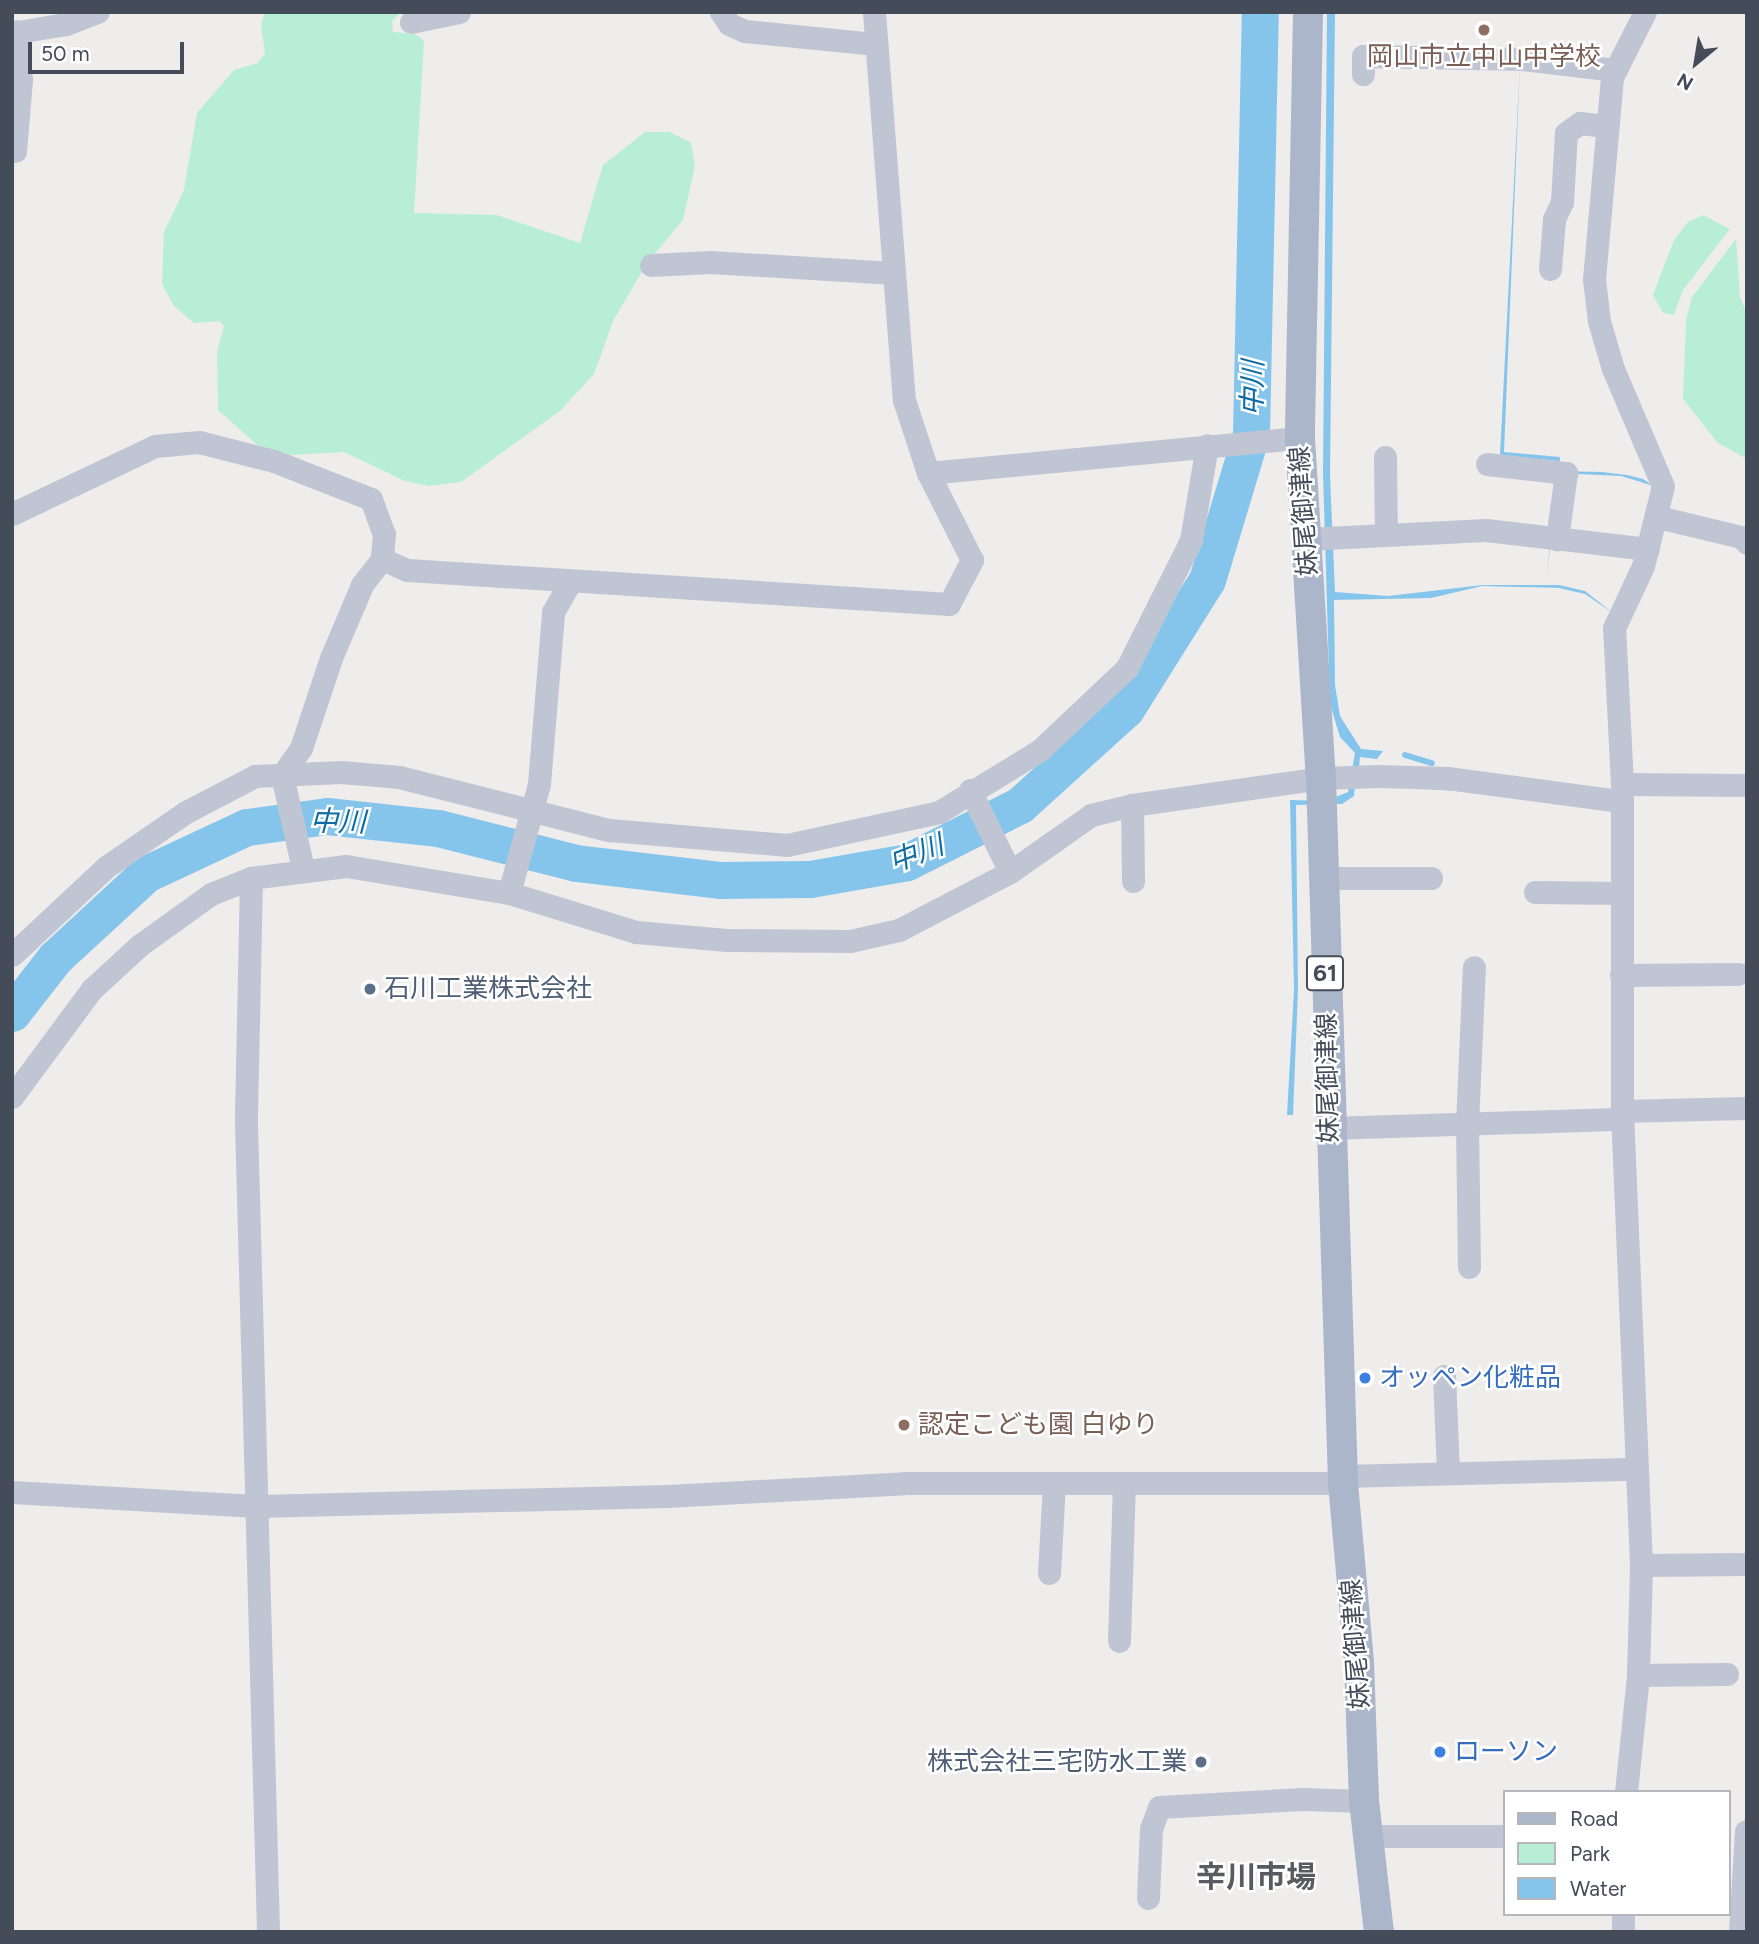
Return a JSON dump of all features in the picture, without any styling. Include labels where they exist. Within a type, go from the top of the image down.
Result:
[{"type":"main road","name":"妹尾御津線","points":[[1308,12],[1293,438],[1306,539],[1321,778],[1329,1128],[1342,1480],[1359,1663],[1364,1801],[1379,1932]]},
{"type":"street","points":[[15,150],[21,80],[15,32],[66,24],[98,12]]},
{"type":"street","points":[[411,22],[459,12]]},
{"type":"street","points":[[721,12],[729,24],[745,30],[876,44]]},
{"type":"street","points":[[382,559],[407,570],[949,604],[972,560],[928,473],[904,400],[874,12]]},
{"type":"street","points":[[1626,1790],[1638,1675],[1641,1565],[1622,1115],[1621,793],[1614,628],[1648,550],[1658,517],[1663,486],[1628,411],[1599,321],[1594,279],[1606,125],[1615,70],[1645,12]]},
{"type":"street","points":[[1363,74],[1363,57],[1524,60],[1615,70]]},
{"type":"street","points":[[1550,269],[1555,219],[1562,202],[1566,133],[1580,123],[1606,125]]},
{"type":"street","points":[[651,265],[710,262],[894,273]]},
{"type":"street","points":[[928,473],[1293,438]]},
{"type":"street","points":[[12,514],[155,446],[200,442],[274,461],[371,499],[384,534],[382,559],[362,585],[331,658],[302,748],[282,775],[303,869]]},
{"type":"street","points":[[12,955],[106,867],[186,812],[255,776],[341,772],[399,777],[609,831],[787,845],[939,812],[970,790],[1040,750],[1127,668],[1191,540],[1207,445]]},
{"type":"street","points":[[1385,457],[1386,535]]},
{"type":"street","points":[[1487,464],[1566,473],[1557,539]]},
{"type":"street","points":[[1658,517],[1741,537],[1747,543]]},
{"type":"street","points":[[1306,539],[1486,530],[1648,550]]},
{"type":"street","points":[[509,892],[529,811],[539,785],[553,612],[571,581]]},
{"type":"street","points":[[12,1097],[102,980],[141,945],[211,894],[251,878],[303,869],[346,866],[509,892],[636,932],[727,940],[850,941],[899,930],[1010,872],[1091,815],[1132,805],[1321,778],[1447,778],[1621,793],[1747,785]]},
{"type":"street","points":[[970,790],[1010,872]]},
{"type":"street","points":[[1132,805],[1133,881]]},
{"type":"street","points":[[251,878],[246,1124],[268,1932]]},
{"type":"street","points":[[1323,878],[1431,878]]},
{"type":"street","points":[[1535,892],[1621,893]]},
{"type":"street","points":[[1469,1267],[1467,1125],[1474,967]]},
{"type":"street","points":[[1621,975],[1738,974]]},
{"type":"street","points":[[1329,1128],[1467,1125],[1747,1108]]},
{"type":"street","points":[[1444,1376],[1448,1473]]},
{"type":"street","points":[[12,1492],[258,1506],[668,1496],[905,1483],[1342,1480],[1448,1473],[1637,1469]]},
{"type":"street","points":[[1049,1573],[1054,1483]]},
{"type":"street","points":[[1119,1641],[1124,1483]]},
{"type":"street","points":[[1641,1565],[1747,1564]]},
{"type":"street","points":[[1638,1675],[1727,1674]]},
{"type":"street","points":[[1148,1898],[1151,1829],[1158,1807],[1303,1799],[1364,1801]]},
{"type":"street","points":[[1740,1932],[1746,1831]]},
{"type":"street","points":[[1368,1836],[1504,1836]]},
{"type":"green space","points":[[265,12],[401,12],[392,21],[393,32],[415,34],[424,41],[414,213],[497,215],[580,243],[603,165],[645,132],[670,132],[691,143],[695,166],[683,220],[647,263],[613,321],[594,374],[560,411],[461,482],[429,486],[405,481],[344,452],[290,455],[257,445],[218,410],[217,352],[224,326],[219,321],[194,323],[174,306],[162,284],[164,232],[184,190],[197,113],[234,70],[258,63],[265,53],[261,25]]},
{"type":"green space","points":[[1703,215],[1730,229],[1683,290],[1674,315],[1663,313],[1653,295],[1674,240],[1688,222]]},
{"type":"green space","points":[[1736,239],[1740,297],[1747,314],[1747,459],[1718,443],[1683,399],[1686,320],[1692,297]]},
{"type":"water","points":[[1327,12],[1335,12],[1330,475],[1335,592],[1388,596],[1483,585],[1559,585],[1585,591],[1613,613],[1585,594],[1559,588],[1482,586],[1431,598],[1334,600],[1335,685],[1340,716],[1361,749],[1383,751],[1377,759],[1360,757],[1358,779],[1470,792],[1355,784],[1354,796],[1342,804],[1296,805],[1298,990],[1293,1115],[1287,1115],[1294,990],[1290,800],[1326,801],[1348,792],[1355,753],[1340,737],[1330,704],[1323,473]]},
{"type":"water","points":[[1520,64],[1504,452],[1560,457],[1559,471],[1627,475],[1643,479],[1654,486],[1621,476],[1558,473],[1547,577],[1557,461],[1500,455]]},
{"type":"waterway","name":"中川","points":[[12,1013],[55,958],[146,874],[247,827],[327,816],[438,828],[576,863],[721,880],[810,879],[907,862],[1020,805],[1126,709],[1207,580],[1251,434],[1260,12]]},
{"type":"waterway","points":[[1405,755],[1432,763]]},
{"type":"place","name":"岡山市立中山中学校","points":[[1484,30]]},
{"type":"place","name":"石川工業株式会社","points":[[370,989]]},
{"type":"place","name":"オッペン化粧品","points":[[1365,1378]]},
{"type":"place","name":"認定こども園 白ゆり","points":[[904,1425]]},
{"type":"place","name":"ローソン","points":[[1440,1752]]},
{"type":"place","name":"株式会社三宅防水工業","points":[[1201,1762]]},
{"type":"district","name":"辛川市場","points":[[1256,1877]]}]
